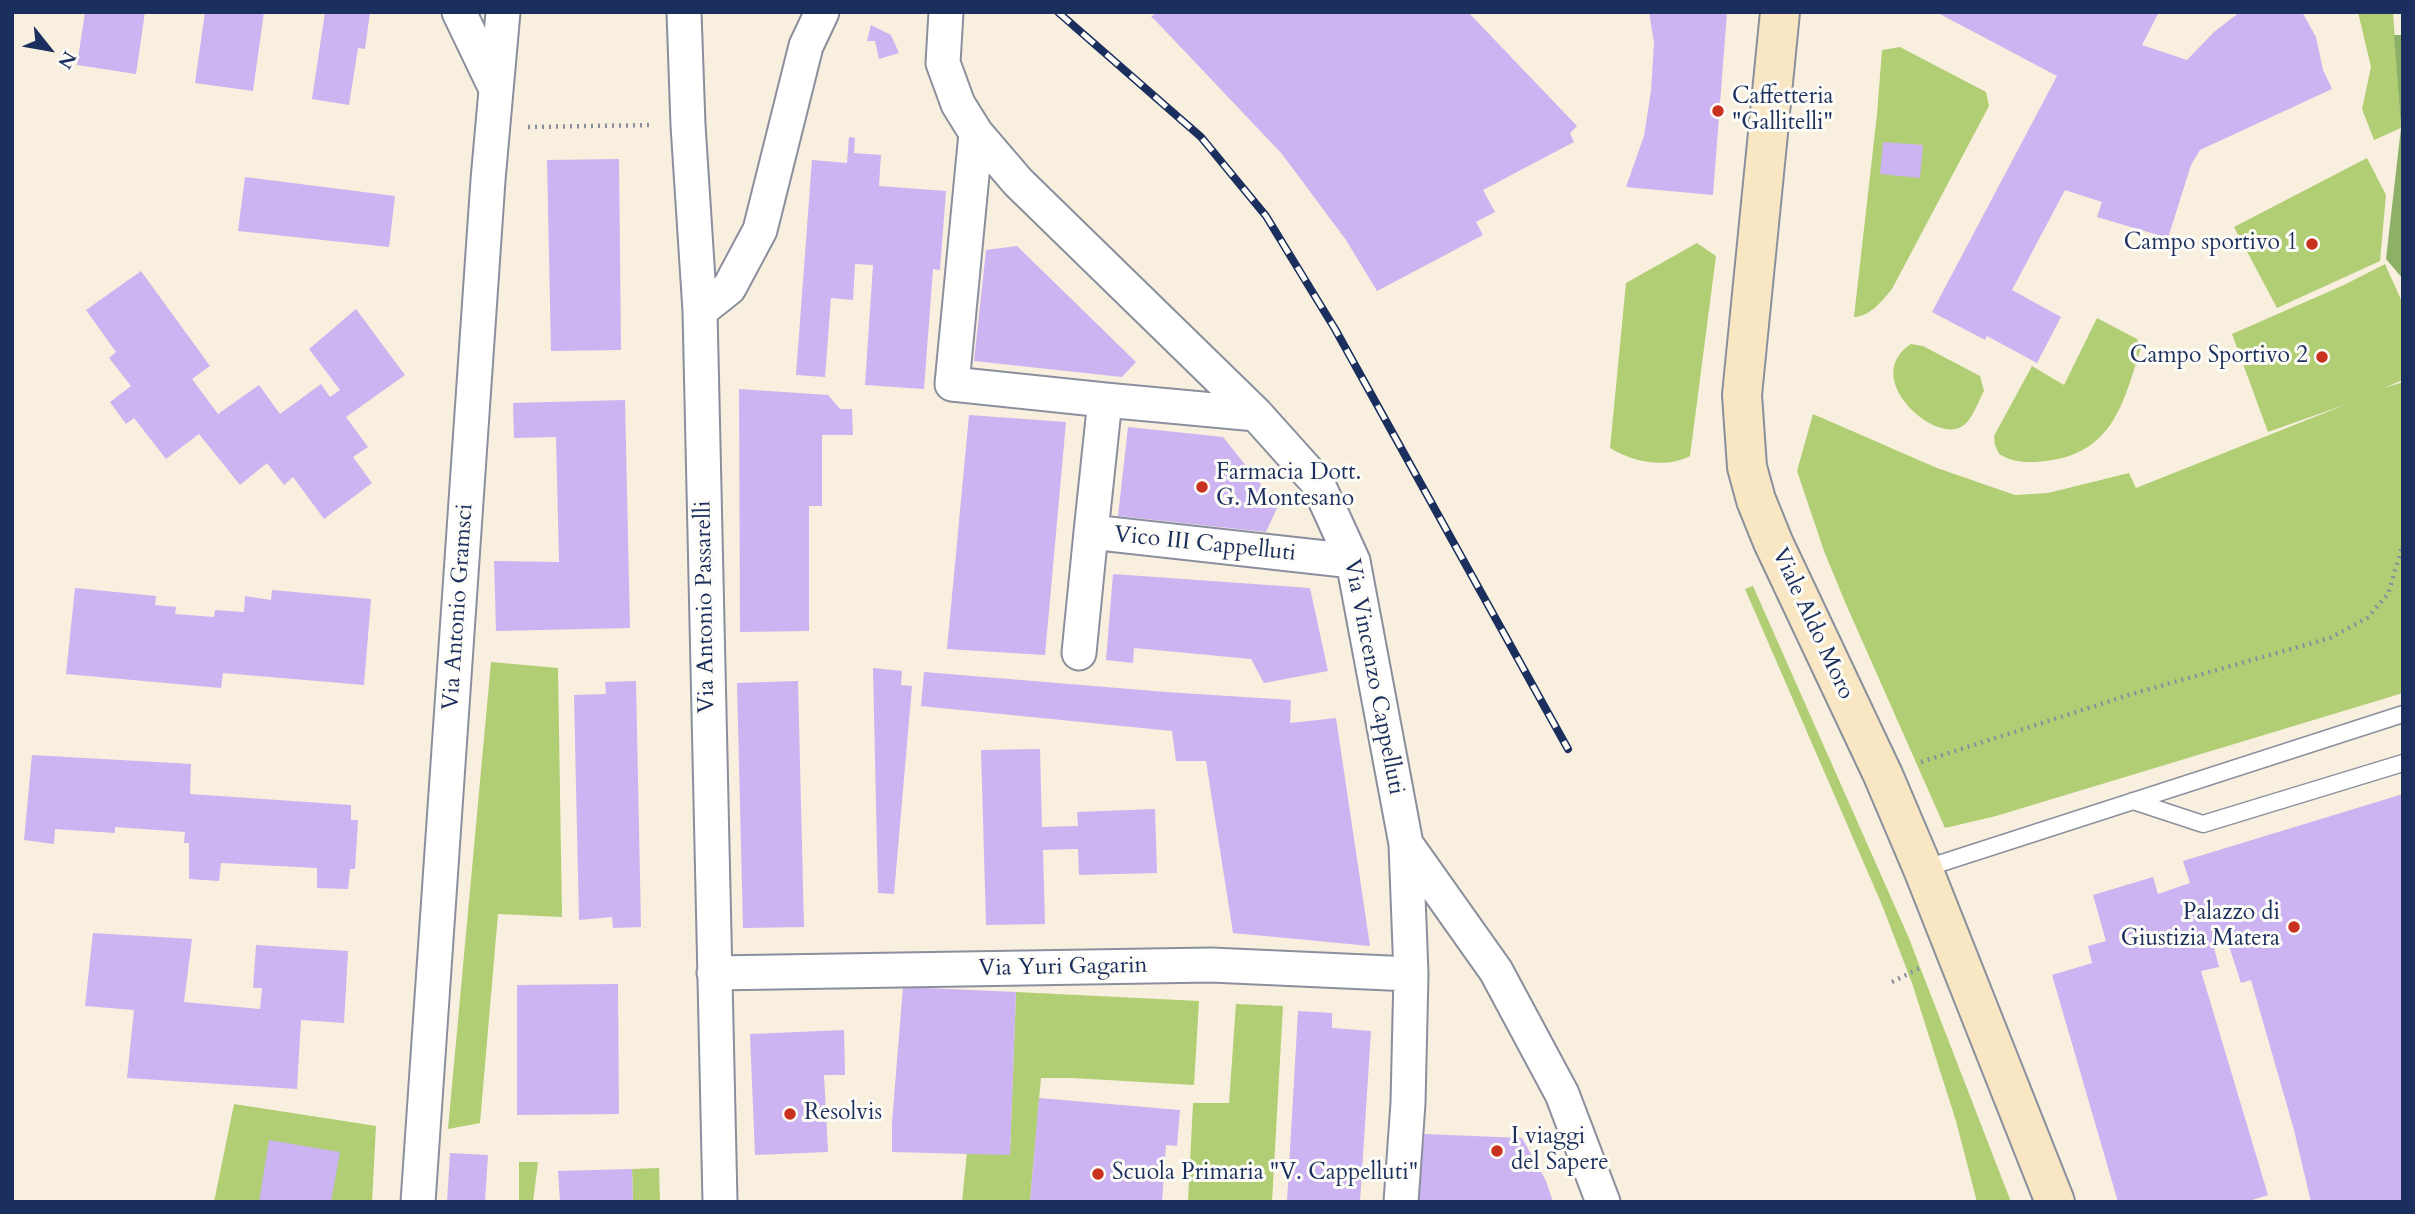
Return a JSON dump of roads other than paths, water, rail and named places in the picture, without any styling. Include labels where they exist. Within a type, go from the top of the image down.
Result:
[{"type":"main road","name":"Viale Aldo Moro","points":[[1780,12],[1742,395],[1747,467],[1756,500],[1773,542],[1883,775],[1923,869],[2056,1202]]},
{"type":"street","points":[[459,12],[497,90]]},
{"type":"street","name":"Via Antonio Gramsci","points":[[418,1202],[503,12]]},
{"type":"street","name":"Via Antonio Passarelli","points":[[684,12],[700,311],[720,1202]]},
{"type":"street","points":[[700,311],[729,288],[760,230],[806,46],[822,12]]},
{"type":"street","name":"Via Vincenzo Cappelluti","points":[[946,12],[943,63],[958,104],[976,133],[1018,182],[1256,414],[1317,482],[1353,561],[1406,844],[1411,974],[1408,1103],[1401,1202]]},
{"type":"street","points":[[976,133],[952,384],[1256,414]]},
{"type":"street","name":"Vico III Cappelluti","points":[[1105,400],[1091,532],[1353,561]]},
{"type":"street","points":[[1079,653],[1091,532]]},
{"type":"street","points":[[1406,844],[1496,971],[1562,1094],[1603,1202]]},
{"type":"street","name":"Via Yuri Gagarin","points":[[714,973],[1212,965],[1411,974]]},
{"type":"lane","points":[[1923,869],[2403,714]]},
{"type":"lane","points":[[2133,801],[2203,824],[2403,763]]},
{"type":"railway","points":[[1058,12],[1201,137],[1266,216],[1335,329],[1568,749]]},
{"type":"place","name":"Caffetteria \"Gallitelli\"","points":[[1718,111]]},
{"type":"place","name":"Campo sportivo 1","points":[[2312,244]]},
{"type":"place","name":"Campo Sportivo 2","points":[[2322,357]]},
{"type":"place","name":"Farmacia Dott. G. Montesano","points":[[1202,487]]},
{"type":"place","name":"Palazzo di Giustizia Matera","points":[[2294,927]]},
{"type":"place","name":"Resolvis","points":[[790,1114]]},
{"type":"place","name":"I viaggi del Sapere","points":[[1497,1151]]},
{"type":"place","name":"Scuola Primaria \"V. Cappelluti\"","points":[[1098,1174]]}]
